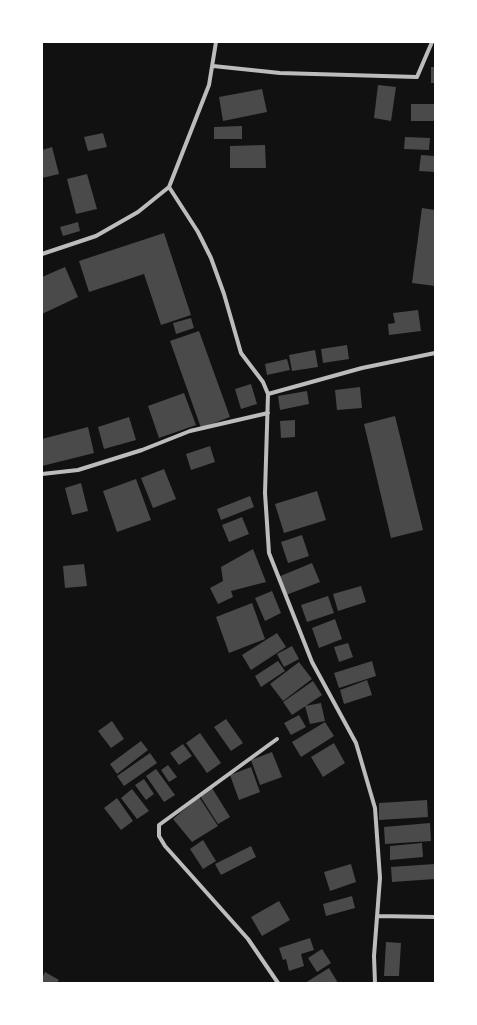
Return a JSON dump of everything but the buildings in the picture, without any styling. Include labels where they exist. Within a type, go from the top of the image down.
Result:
[{"type":"street","points":[[42,254],[96,236],[138,212],[169,187],[209,84],[216,42]]},
{"type":"street","points":[[213,66],[280,73],[417,77],[432,42]]},
{"type":"street","points":[[169,187],[198,232],[211,258],[242,353],[263,382],[268,394],[265,494],[269,553],[312,662],[356,743],[374,808],[380,878],[374,956],[375,983]]},
{"type":"street","points":[[268,394],[362,368],[435,353]]},
{"type":"street","points":[[42,474],[78,470],[142,450],[190,431],[268,413]]},
{"type":"street","points":[[277,739],[159,825],[159,836],[165,846],[248,939],[278,983]]},
{"type":"street","points":[[377,916],[435,917]]}]
